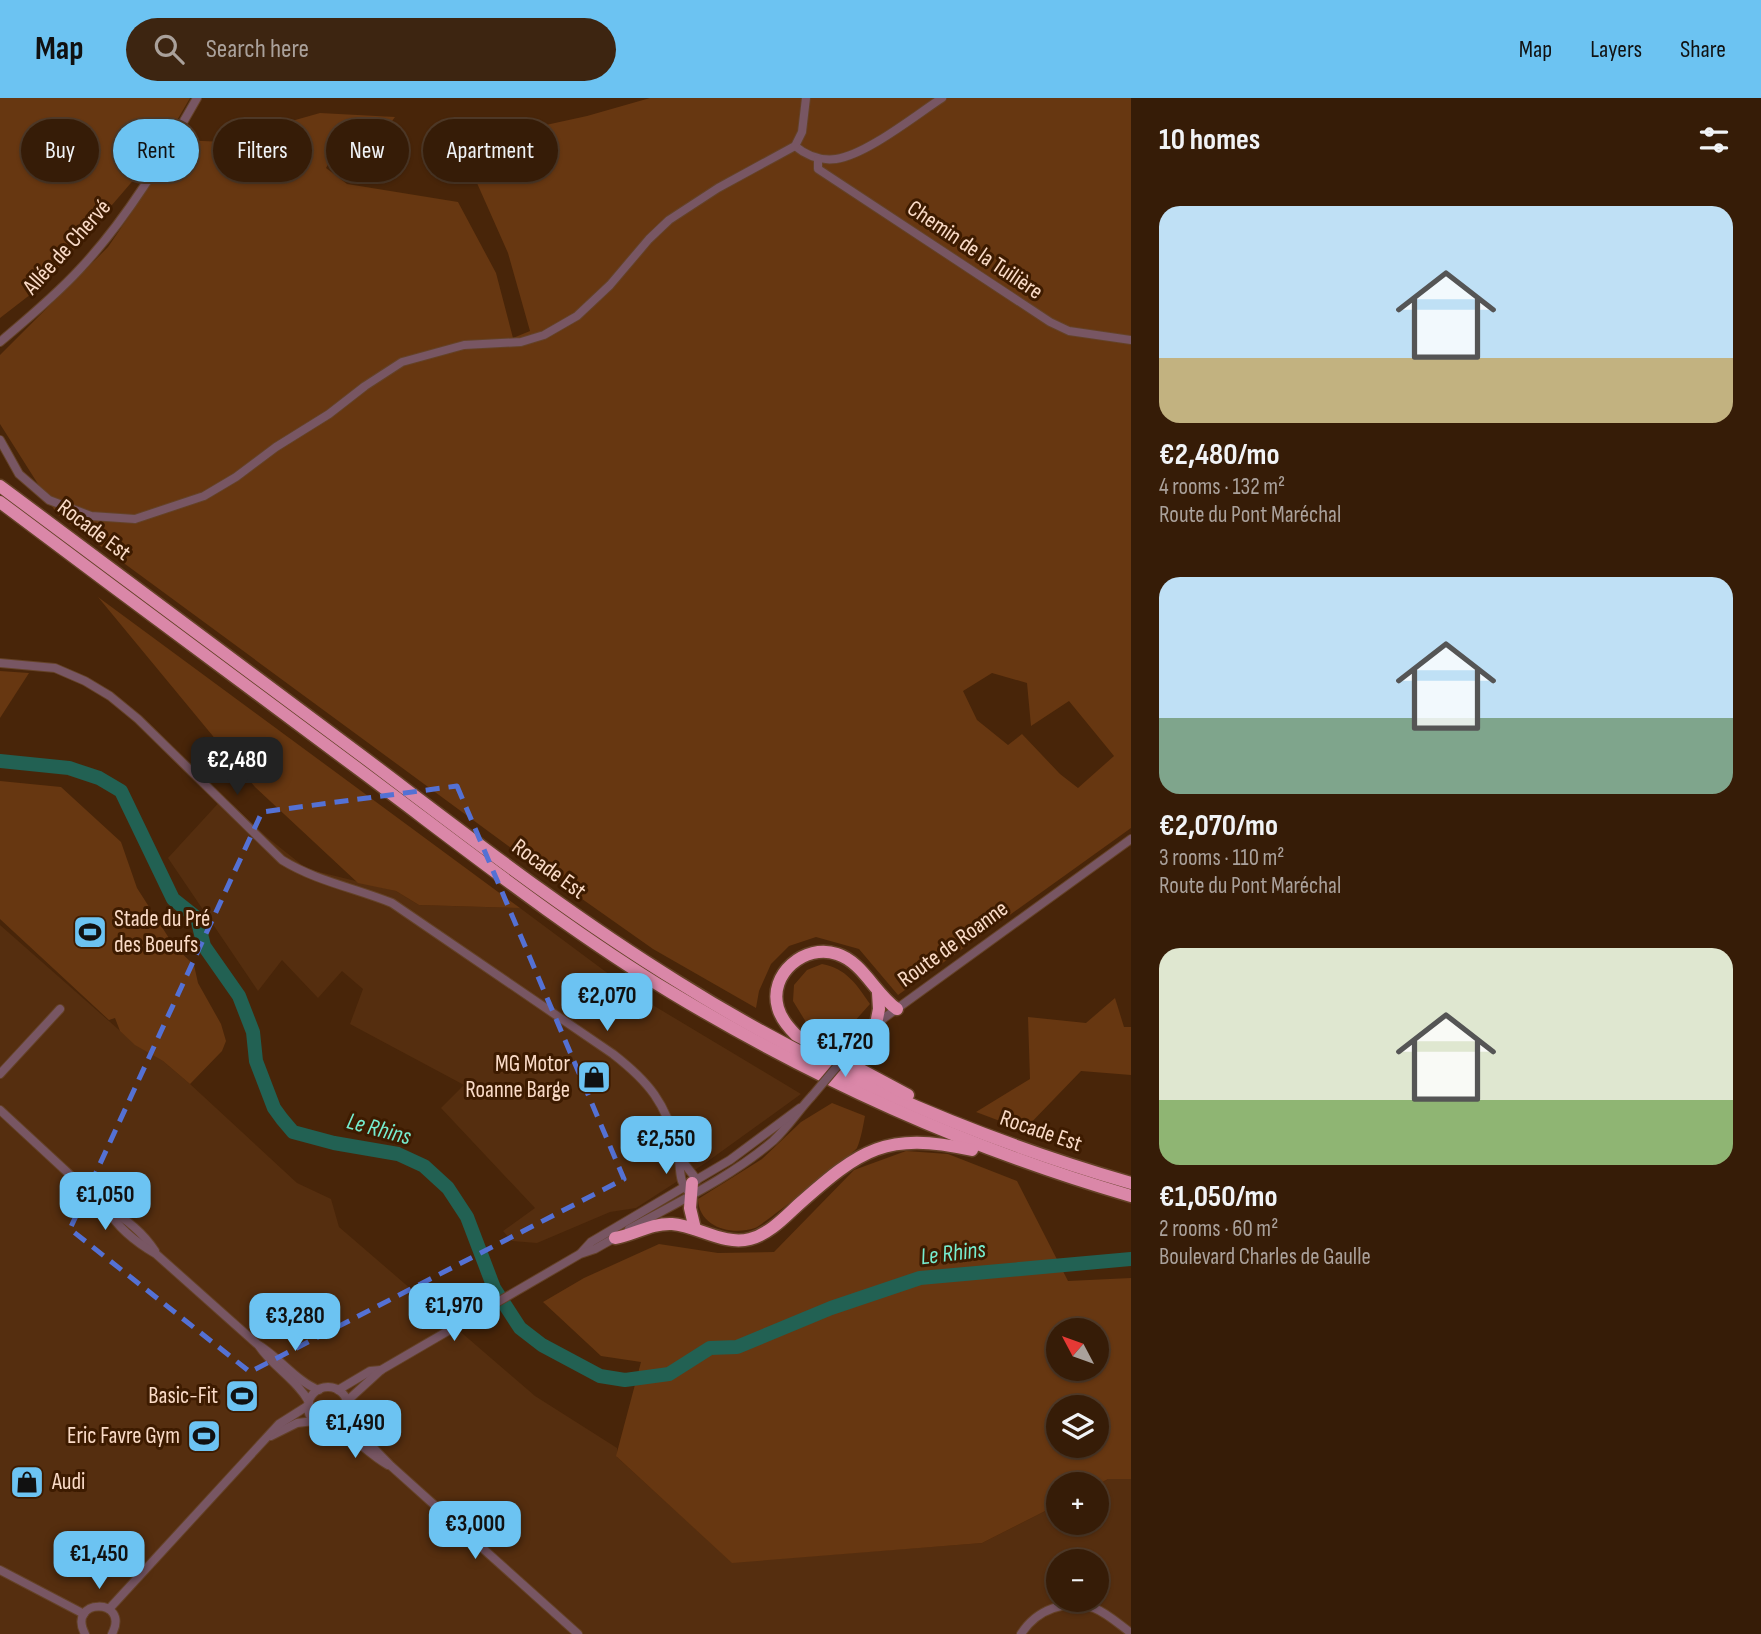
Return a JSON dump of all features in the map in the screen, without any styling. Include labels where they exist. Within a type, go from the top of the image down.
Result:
[{"type":"highway","name":"Rocade Est","points":[[0,486],[543,891],[678,983],[754,1027],[847,1075],[921,1108],[1023,1148],[1131,1183]]},
{"type":"highway","name":"Rocade Est","points":[[0,502],[523,892],[671,992],[827,1079],[925,1124],[986,1149],[1131,1196]]},
{"type":"highway","points":[[897,1009],[878,993],[848,959],[838,954],[816,951],[795,961],[788,968],[778,986],[776,997],[782,1017],[796,1035],[906,1093],[921,1108]]},
{"type":"highway","points":[[876,1024],[878,993]]},
{"type":"highway","points":[[615,1238],[665,1224],[733,1240],[757,1237],[772,1228],[841,1169],[886,1145],[920,1141],[975,1150],[986,1149]]},
{"type":"highway","points":[[692,1188],[692,1220],[695,1229]]},
{"type":"street","name":"Allée de Chervé","points":[[0,342],[80,270],[118,223],[150,177],[197,98]]},
{"type":"street","points":[[0,440],[19,474],[49,500],[90,516],[135,519],[204,496],[236,477],[402,362],[464,345],[521,342],[544,335],[577,316],[610,285],[669,220],[718,188],[795,146],[802,132],[806,98]]},
{"type":"street","points":[[795,146],[806,155],[818,159],[837,159],[864,149],[942,98]]},
{"type":"street","name":"Chemin de la Tuilière","points":[[818,159],[818,169],[1050,322],[1069,331],[1131,340]]},
{"type":"street","points":[[0,663],[55,668],[110,696],[138,719],[282,860],[323,880],[392,902],[613,1054],[638,1074],[657,1096],[692,1188]]},
{"type":"street","name":"Route de Roanne","points":[[692,1188],[802,1107],[876,1024],[1131,839]]},
{"type":"street","points":[[0,1074],[60,1009]]},
{"type":"street","points":[[0,1110],[107,1209],[119,1215],[148,1241],[156,1254],[257,1343],[272,1352],[308,1385],[319,1390]]},
{"type":"street","points":[[680,1158],[679,1167],[692,1188]]},
{"type":"street","points":[[347,1401],[381,1370],[532,1281],[615,1238],[692,1188]]},
{"type":"street","points":[[580,1254],[591,1242],[692,1188]]},
{"type":"street","points":[[109,1609],[279,1424],[309,1404],[319,1390],[326,1387],[338,1390],[347,1401],[346,1415],[334,1426],[323,1426],[314,1421],[309,1404],[300,1389],[267,1358],[257,1343]]},
{"type":"street","points":[[338,1390],[369,1371],[381,1370]]},
{"type":"street","points":[[346,1415],[355,1429],[391,1466],[578,1634]]},
{"type":"street","points":[[268,1437],[298,1423],[314,1421]]},
{"type":"street","points":[[334,1426],[349,1435],[375,1458],[391,1466]]},
{"type":"street","points":[[0,1570],[84,1614]]},
{"type":"street","points":[[1021,1634],[1038,1616],[1052,1607],[1073,1604],[1096,1609],[1131,1633]]},
{"type":"street","points":[[85,1634],[81,1625],[84,1614],[93,1607],[104,1607],[109,1609],[115,1619],[116,1625],[112,1634]]},
{"type":"highlighted area","points":[[457,786],[624,1179],[250,1372],[70,1229],[262,812]]},
{"type":"shaded area","points":[[0,98],[190,98],[178,119],[113,119],[113,182],[132,182],[44,284],[0,318]]},
{"type":"shaded area","points":[[650,98],[1131,98],[1131,828],[898,995],[859,949],[816,937],[789,946],[771,964],[759,991],[756,1008],[653,949],[541,870],[57,514],[0,424],[0,355],[108,247],[152,182],[199,182],[199,141],[213,141],[213,182],[312,182],[312,119],[299,119],[320,113],[395,117],[326,119],[326,182],[344,182],[458,202],[496,273],[513,338],[530,331],[508,253],[477,182],[558,182],[558,122]],"holes":[[[992,673],[1027,683],[1031,726],[1069,701],[1114,756],[1078,788],[1060,774],[1022,734],[1008,745],[977,720],[963,691]]]},
{"type":"shaded area","points":[[98,597],[520,908],[419,905],[396,891],[358,883],[255,787]]},
{"type":"shaded area","points":[[0,671],[29,673],[0,718]]},
{"type":"shaded area","name":"Stade du Pré des Boeufs","points":[[0,781],[61,787],[121,842],[137,888],[174,946],[194,965],[198,983],[221,1024],[226,1041],[222,1051],[190,1084],[163,1061],[135,1045],[120,1031],[115,1018],[109,1020],[0,919]]},
{"type":"shaded area","points":[[224,797],[268,838],[307,869],[396,891],[419,905],[520,908],[641,998],[801,1094],[704,1164],[636,1208],[610,1212],[537,1243],[512,1241],[503,1231],[535,1208],[441,1108],[464,1085],[350,1024],[363,989],[342,971],[318,998],[282,960],[258,991],[168,858]]},
{"type":"shaded area","points":[[0,925],[135,1044],[163,1061],[190,1084],[297,1183],[331,1199],[339,1227],[535,1396],[617,1448],[617,1457],[732,1562],[982,1543],[1046,1511],[1046,1535],[1109,1535],[1109,1479],[1131,1479],[1131,1634],[0,1634]]},
{"type":"shaded area","points":[[822,964],[844,974],[870,1004],[836,1042],[809,1027],[793,1001],[794,985],[807,970]]},
{"type":"shaded area","points":[[1115,998],[1124,1027],[1131,1027],[1131,1075],[1081,1071],[1024,1130],[976,1112],[1030,1079],[1028,1017],[1086,1023]]},
{"type":"shaded area","points":[[832,1103],[865,1116],[857,1148],[852,1153],[755,1228],[727,1230],[710,1223],[700,1209],[698,1199],[762,1159],[801,1122]]},
{"type":"shaded area","points":[[906,1151],[948,1154],[1017,1181],[1068,1281],[1131,1278],[1131,1479],[1109,1479],[1109,1472],[1046,1472],[1046,1511],[982,1543],[732,1563],[616,1456],[641,1362],[601,1356],[543,1302],[584,1278],[659,1244],[718,1253],[774,1252],[854,1170]]},
{"type":"waterway","name":"Le Rhins","points":[[0,761],[69,768],[99,778],[121,791],[173,899],[197,918],[204,946],[239,996],[253,1032],[256,1061],[274,1108],[282,1119],[293,1132],[334,1143],[398,1154],[424,1166],[448,1188],[467,1217],[494,1288],[520,1328],[542,1345],[600,1376],[625,1380],[669,1374],[710,1348],[737,1347],[831,1308],[920,1278],[1131,1259]]},
{"type":"place","name":"Stade du Pré des Boeufs","points":[[90,932]]},
{"type":"place","name":"MG Motor Roanne Barge","points":[[594,1077]]},
{"type":"place","name":"Basic-Fit","points":[[242,1396]]},
{"type":"place","name":"Eric Favre Gym","points":[[204,1436]]},
{"type":"place","name":"Audi","points":[[27,1482]]}]
